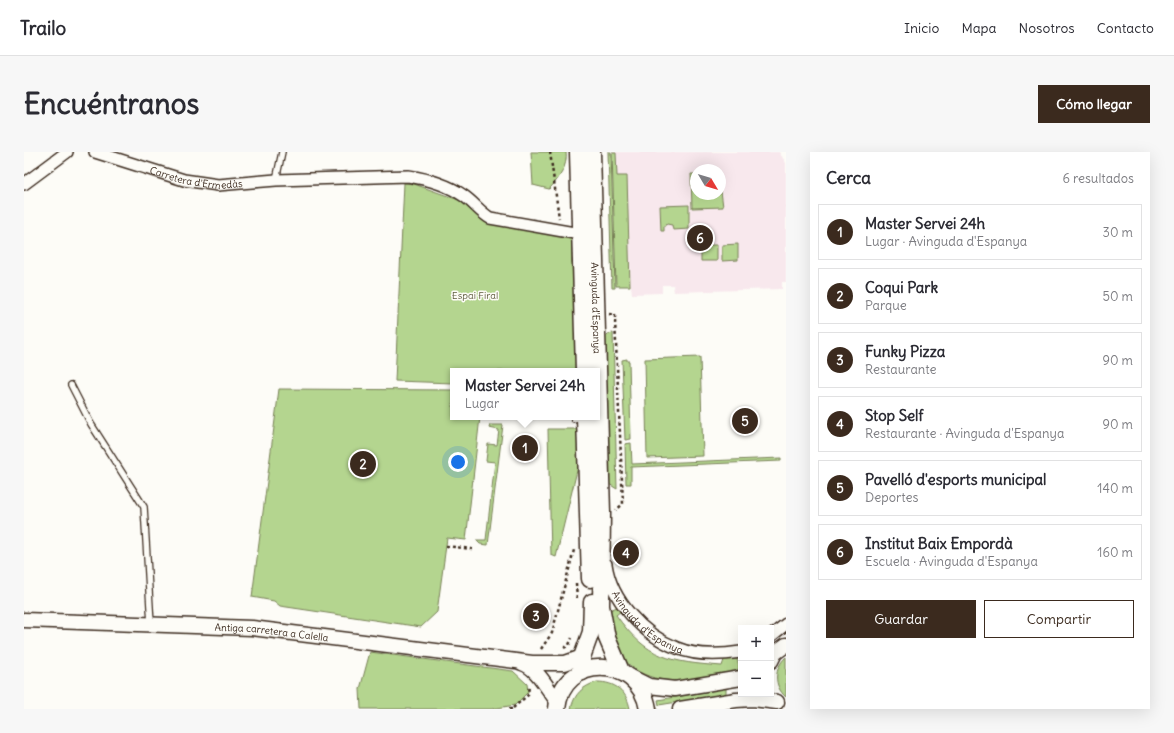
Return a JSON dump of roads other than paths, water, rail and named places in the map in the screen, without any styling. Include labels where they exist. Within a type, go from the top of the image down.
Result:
[{"type":"main road","name":"Avinguda d'Espanya","points":[[578,152],[584,368]]},
{"type":"main road","name":"Avinguda d'Espanya","points":[[592,152],[598,368]]},
{"type":"main road","name":"Avinguda d'Espanya","points":[[599,420],[602,536],[600,577],[603,621],[610,648],[626,674],[644,693],[648,709]]},
{"type":"main road","points":[[555,707],[565,686],[582,667],[591,632],[592,619],[584,422]]},
{"type":"main road","points":[[582,667],[602,667],[626,674]]},
{"type":"street","points":[[24,184],[67,152]]},
{"type":"street","name":"Carretera d'Ermedàs","points":[[95,152],[198,183],[218,186],[276,180],[386,176],[422,178],[439,183],[464,196],[482,213],[490,218],[580,234]]},
{"type":"street","name":"Avinguda d'Espanya","points":[[602,536],[608,576],[612,586],[621,602],[647,630],[677,649],[697,653],[738,652]]},
{"type":"street","name":"Antiga carretera a Calella","points":[[24,620],[252,628],[517,662],[527,664],[535,671],[555,707]]},
{"type":"street","points":[[774,634],[786,624]]},
{"type":"street","name":"Antiga carretera a Calella","points":[[517,662],[565,663],[582,667]]},
{"type":"street","points":[[626,674],[649,686],[668,689],[738,678]]},
{"type":"street","points":[[680,709],[753,699],[778,701]]},
{"type":"lane","points":[[276,180],[282,152]]},
{"type":"lane","points":[[71,385],[91,424],[144,507],[151,625]]},
{"type":"place","name":"Institut Baix Empordà","points":[[700,238]]},
{"type":"place","name":"Pavelló d'esports municipal","points":[[745,421]]},
{"type":"place","name":"Master Servei 24h","points":[[525,448]]},
{"type":"place","name":"Coqui Park","points":[[363,464]]},
{"type":"place","name":"Stop Self","points":[[626,553]]},
{"type":"place","name":"Funky Pizza","points":[[536,616]]},
{"type":"park label","name":"Espai Firal","points":[[475,295]]}]
